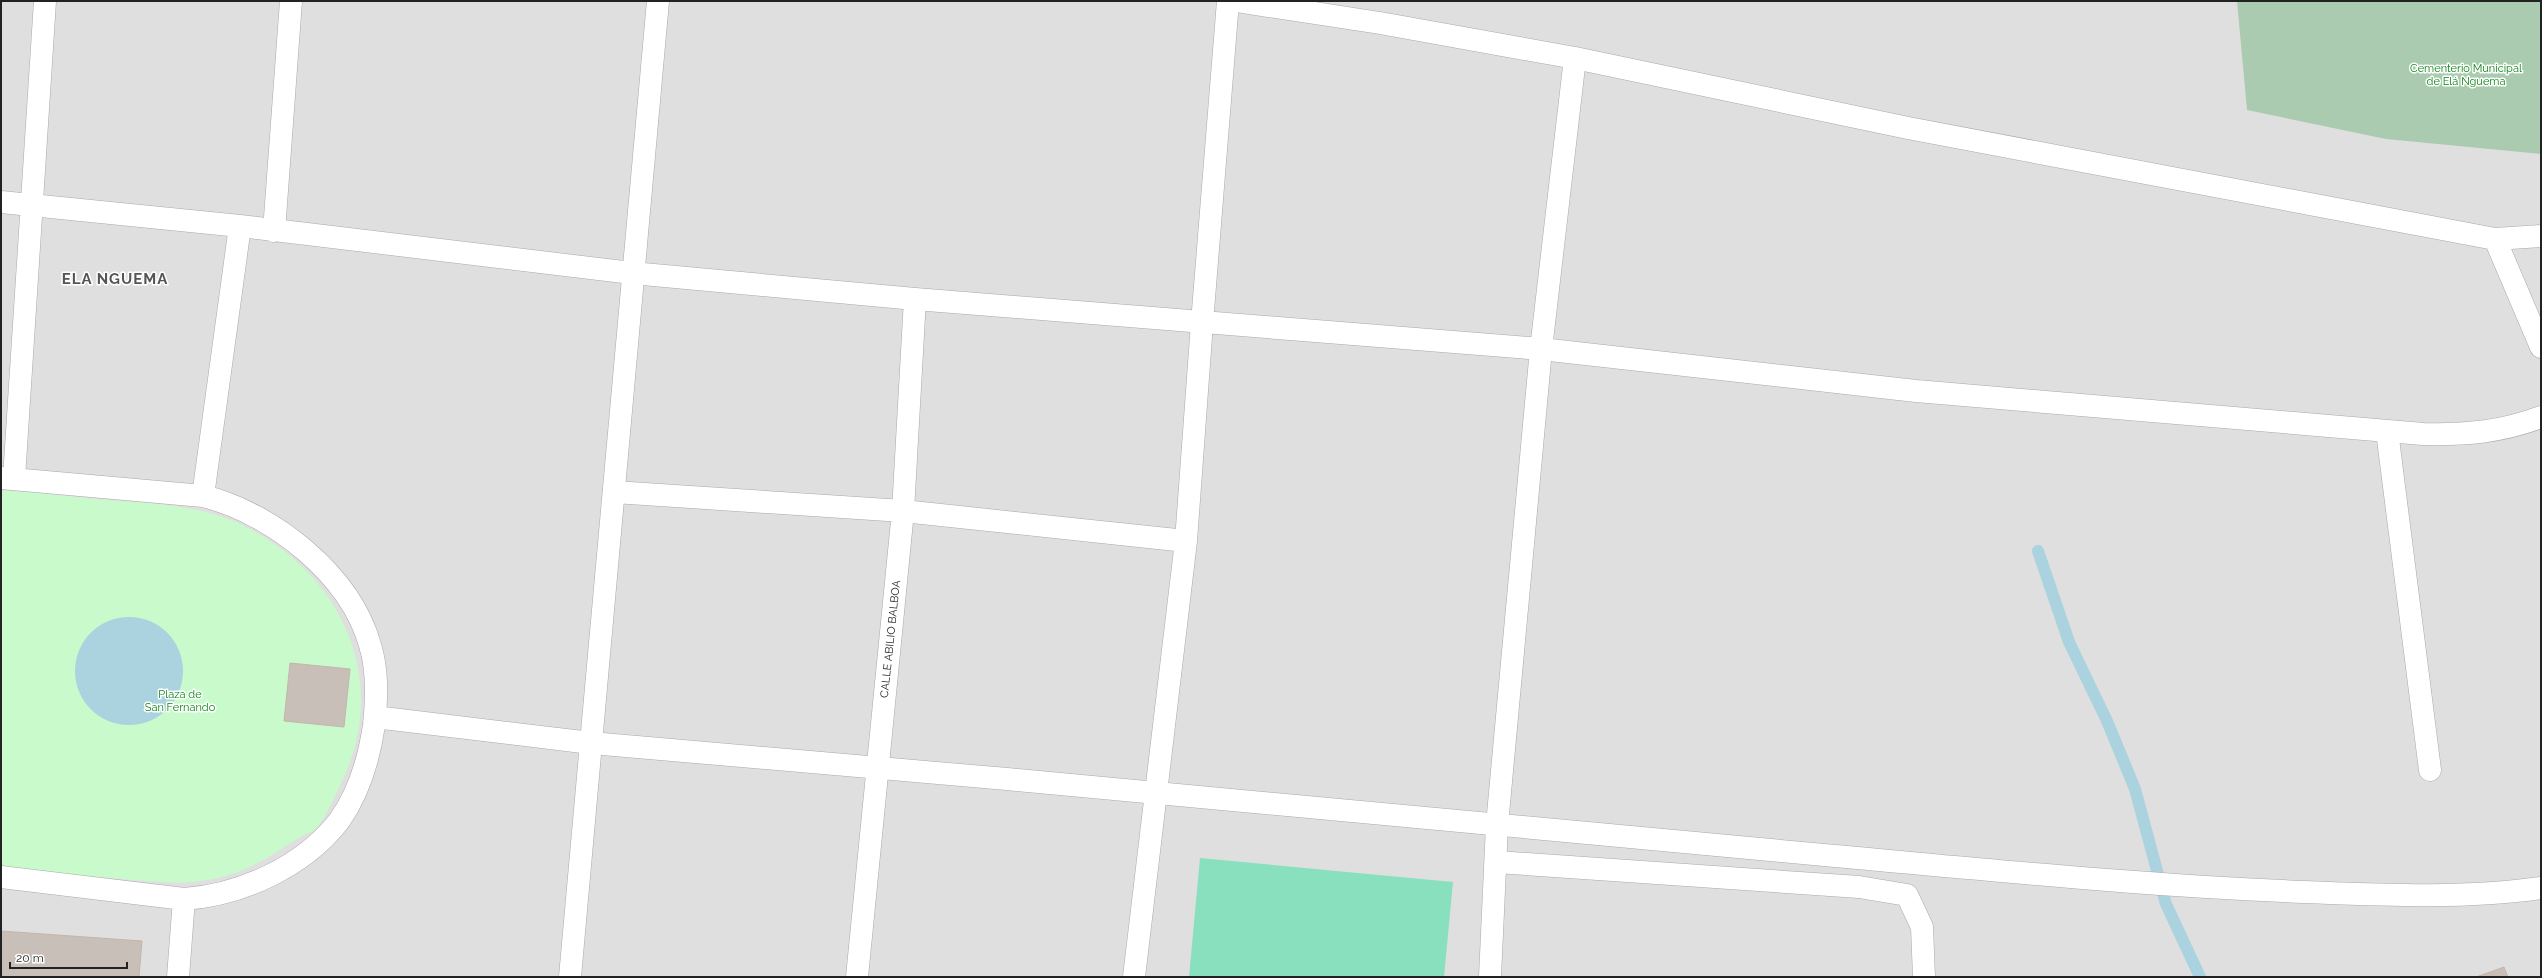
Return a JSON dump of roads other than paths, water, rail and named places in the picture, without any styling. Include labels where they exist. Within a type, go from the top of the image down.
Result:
[{"type":"street","points":[[1,877],[184,899],[206,898],[233,891],[262,879],[309,851],[339,821],[360,781],[368,761],[375,717],[377,681],[370,643],[353,609],[333,579],[307,552],[276,527],[241,508],[203,496],[7,478],[33,204],[45,1]]},
{"type":"street","points":[[274,231],[291,1]]},
{"type":"street","points":[[570,977],[614,492],[632,273],[658,1]]},
{"type":"street","points":[[1134,977],[1155,791],[1186,542],[1228,1]]},
{"type":"street","points":[[1236,1],[1380,22],[1575,58],[1908,128],[2495,239],[2541,236]]},
{"type":"street","points":[[1490,977],[1497,862],[1497,825],[1541,349],[1575,58]]},
{"type":"street","points":[[1,202],[33,204],[240,226],[632,273],[915,300],[1541,349],[1916,391],[2387,431],[2470,435],[2504,429],[2541,417]]},
{"type":"street","points":[[203,496],[240,226]]},
{"type":"street","points":[[2495,239],[2541,347]]},
{"type":"street","name":"CALLE ABILIO BALBOA","points":[[857,977],[903,511],[915,300]]},
{"type":"street","points":[[2387,431],[2430,770]]},
{"type":"street","points":[[614,492],[903,511],[1186,542]]},
{"type":"street","points":[[375,717],[591,743],[878,766],[1155,791],[1497,825],[1862,858],[2238,889],[2433,895],[2510,892],[2541,888]]},
{"type":"street","points":[[1497,862],[1859,887],[1907,895],[1922,927],[1924,977]]},
{"type":"street","points":[[178,977],[184,899]]},
{"type":"water","points":[[129,617],[139,618],[159,626],[167,633],[174,641],[182,661],[182,681],[174,701],[167,709],[159,716],[139,724],[129,725],[119,724],[99,716],[91,709],[84,701],[76,681],[75,671],[76,661],[84,641],[91,633],[99,626],[119,618]]},
{"type":"waterway","points":[[2038,551],[2069,642],[2107,721],[2135,789],[2166,904],[2200,977]]},
{"type":"district","name":"ELA NGUEMA","points":[[115,279]]},
{"type":"park label","name":"Cementerio Municipal de Elá Nguema","points":[[2466,74]]},
{"type":"park label","name":"Plaza de San Fernando","points":[[180,700]]}]
